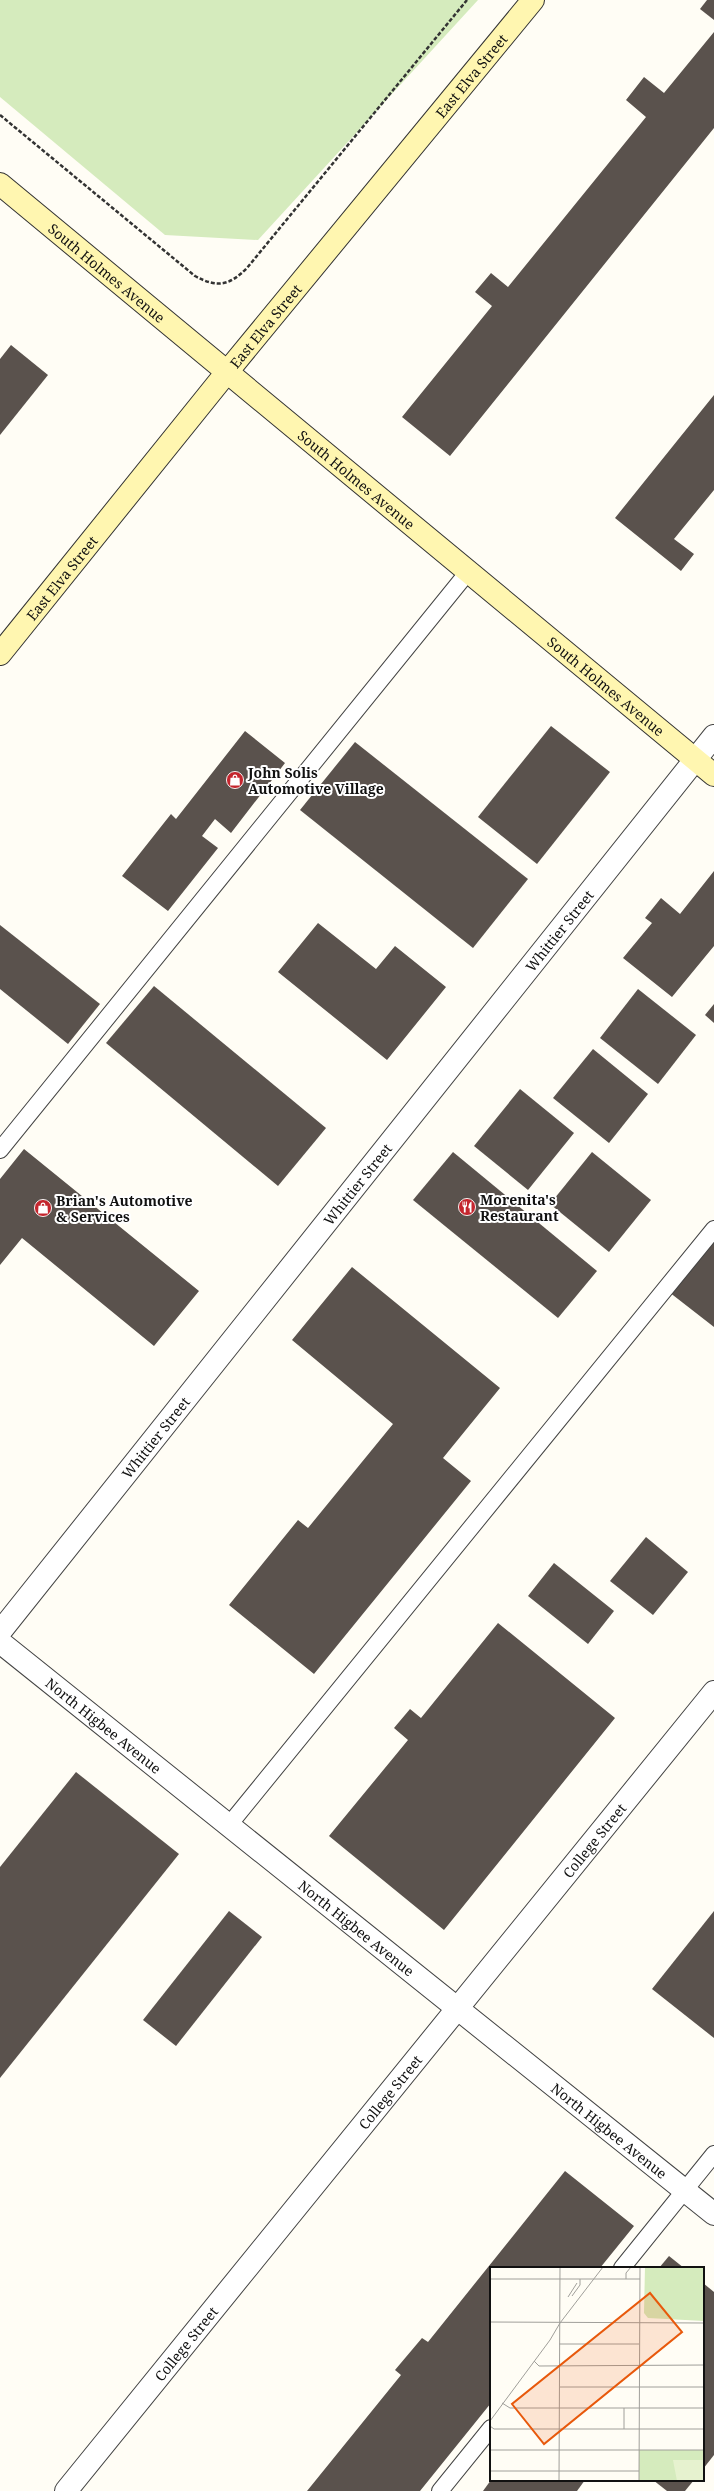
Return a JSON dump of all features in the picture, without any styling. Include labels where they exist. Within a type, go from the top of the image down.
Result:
[{"type":"main road","name":"East Elva Street","points":[[0,654],[228,372],[533,0]]},
{"type":"main road","name":"South Holmes Avenue","points":[[0,184],[714,775]]},
{"type":"street","name":"Whittier Street","points":[[0,1632],[714,736]]},
{"type":"street","name":"North Higbee Avenue","points":[[0,1642],[714,2214]]},
{"type":"street","name":"College Street","points":[[66,2491],[714,1692]]},
{"type":"lane","points":[[0,1150],[468,572]]},
{"type":"lane","points":[[229,1825],[714,1229]]},
{"type":"lane","points":[[623,2267],[714,2154]]},
{"type":"lane","points":[[440,2491],[490,2429]]},
{"type":"path","points":[[0,115],[195,276],[208,283],[221,284],[235,280],[247,268],[467,0]]},
{"type":"green space","points":[[0,0],[478,0],[258,240],[165,235],[0,97]]},
{"type":"building","points":[[707,0],[714,0],[714,20],[700,9]]},
{"type":"building","points":[[714,32],[714,128],[450,456],[402,417],[492,306],[475,292],[491,273],[508,287],[646,117],[626,100],[644,77],[664,93]]},
{"type":"building","points":[[11,345],[48,375],[0,435],[0,359]]},
{"type":"building","points":[[714,395],[714,490],[674,539],[694,554],[681,571],[615,518]]},
{"type":"building","points":[[551,726],[610,772],[537,864],[478,817]]},
{"type":"building","points":[[245,731],[285,763],[231,833],[215,819],[202,836],[218,848],[168,911],[122,876],[171,814],[176,819]]},
{"type":"building","points":[[355,742],[528,879],[473,948],[300,810]]},
{"type":"building","points":[[714,871],[714,946],[672,997],[623,958],[652,923],[645,918],[661,898],[680,914]]},
{"type":"building","points":[[318,923],[376,969],[395,946],[446,987],[387,1060],[278,972]]},
{"type":"building","points":[[0,925],[100,1004],[68,1044],[0,989]]},
{"type":"building","points":[[154,986],[326,1128],[278,1186],[106,1043]]},
{"type":"building","points":[[638,989],[696,1035],[658,1084],[600,1038]]},
{"type":"building","points":[[714,1004],[714,1023],[705,1015]]},
{"type":"building","points":[[593,1049],[648,1094],[609,1143],[553,1098]]},
{"type":"building","points":[[520,1089],[574,1133],[528,1190],[474,1146]]},
{"type":"building","points":[[24,1149],[199,1291],[154,1346],[22,1238],[0,1265],[0,1179]]},
{"type":"building","points":[[453,1152],[597,1271],[558,1318],[413,1200]]},
{"type":"building","points":[[592,1152],[651,1200],[609,1252],[550,1204]]},
{"type":"building","points":[[714,1237],[714,1327],[669,1292]]},
{"type":"building","points":[[352,1267],[500,1388],[443,1458],[471,1481],[314,1674],[229,1605],[298,1520],[308,1528],[393,1424],[292,1340]]},
{"type":"building","points":[[646,1537],[688,1572],[653,1615],[610,1581]]},
{"type":"building","points":[[554,1563],[614,1611],[588,1644],[528,1596]]},
{"type":"building","points":[[498,1623],[615,1718],[444,1930],[329,1836],[408,1740],[394,1728],[410,1709],[421,1718]]},
{"type":"building","points":[[76,1772],[179,1854],[0,2078],[0,1867]]},
{"type":"building","points":[[229,1911],[262,1937],[176,2046],[143,2020]]},
{"type":"building","points":[[714,1911],[714,2038],[652,1989]]},
{"type":"building","points":[[565,2171],[634,2226],[601,2267],[490,2267],[490,2404],[420,2491],[307,2491],[401,2375],[395,2370],[422,2338],[428,2342]]},
{"type":"building","points":[[669,2256],[683,2267],[660,2267]]},
{"type":"building","points":[[704,2284],[714,2292],[714,2455],[704,2468]]},
{"type":"building","points":[[490,2481],[584,2481],[577,2491],[483,2491]]},
{"type":"building","points":[[654,2481],[693,2481],[685,2491],[667,2491]]},
{"type":"place","name":"John Solis Automotive Village","points":[[235,780]]},
{"type":"place","name":"Morenita's Restaurant","points":[[467,1207]]},
{"type":"place","name":"Brian's Automotive & Services","points":[[43,1208]]}]
